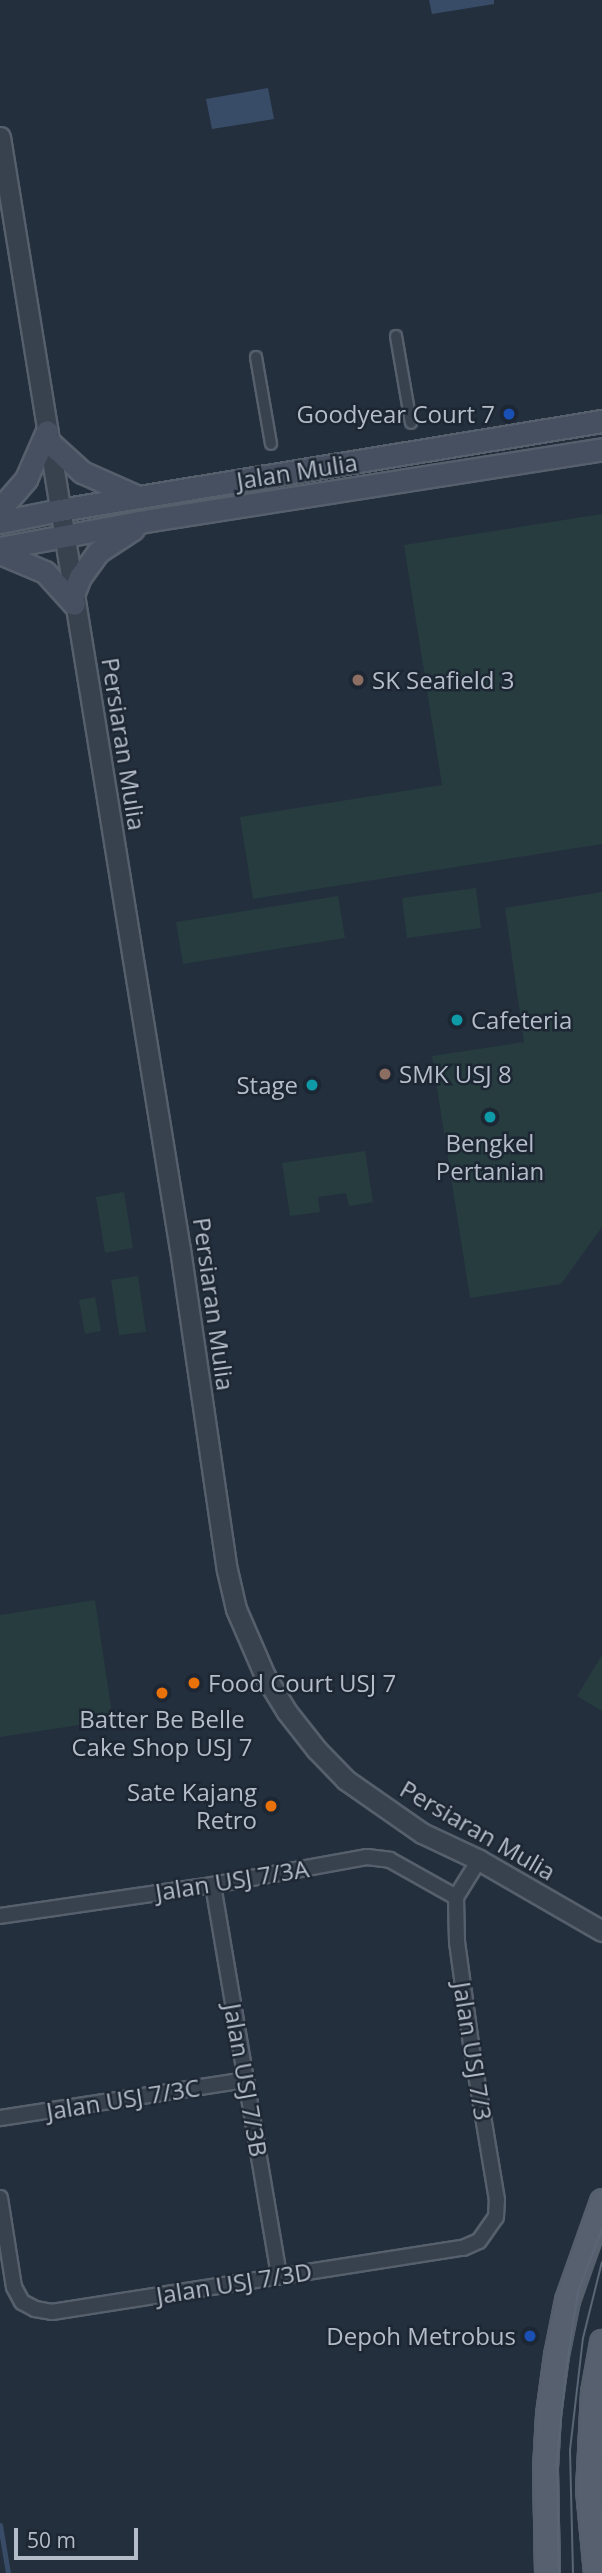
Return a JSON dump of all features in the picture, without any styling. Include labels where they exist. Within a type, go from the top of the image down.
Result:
[{"type":"main road","points":[[0,522],[602,421]]},
{"type":"main road","points":[[0,509],[26,479],[48,437],[82,472],[139,497]]},
{"type":"main road","name":"Jalan Mulia","points":[[0,551],[151,520],[602,449]]},
{"type":"main road","points":[[0,551],[45,572],[74,599],[80,577],[98,552],[122,534],[151,520]]},
{"type":"main road","points":[[547,2573],[546,2455],[556,2355],[584,2245],[602,2201]]},
{"type":"main road","points":[[596,2573],[588,2490],[593,2392],[602,2342]]},
{"type":"street","name":"Persiaran Mulia","points":[[0,137],[180,1249],[227,1570],[236,1609],[259,1666],[287,1712],[346,1780],[422,1833],[480,1860],[602,1931]]},
{"type":"street","points":[[396,336],[411,423]]},
{"type":"street","points":[[256,357],[271,444]]},
{"type":"street","name":"Jalan USJ 7/3A","points":[[0,1916],[212,1885],[367,1857],[390,1860],[456,1897]]},
{"type":"street","points":[[456,1897],[480,1860]]},
{"type":"street","name":"Jalan USJ 7/3B","points":[[212,1885],[279,2276]]},
{"type":"street","name":"Jalan USJ 7/3","points":[[456,1897],[457,1942],[467,2018],[497,2200],[496,2217],[479,2241]]},
{"type":"street","name":"Jalan USJ 7/3C","points":[[0,2118],[246,2080]]},
{"type":"street","name":"Jalan USJ 7/3D","points":[[0,2198],[10,2272],[22,2301],[35,2309],[52,2312],[463,2248],[479,2241]]},
{"type":"green space","points":[[602,514],[602,844],[253,899],[240,817],[442,785],[404,545]]},
{"type":"green space","points":[[476,888],[481,928],[407,938],[402,898]]},
{"type":"green space","points":[[602,892],[602,1227],[561,1284],[470,1298],[432,1056],[524,1042],[505,908]]},
{"type":"green space","points":[[338,896],[345,938],[183,964],[176,922]]},
{"type":"green space","points":[[365,1151],[373,1202],[349,1206],[346,1193],[318,1197],[320,1212],[290,1216],[282,1163]]},
{"type":"green space","points":[[124,1192],[133,1248],[105,1253],[96,1197]]},
{"type":"green space","points":[[138,1276],[146,1332],[119,1335],[111,1280]]},
{"type":"green space","points":[[95,1297],[101,1331],[85,1334],[79,1300]]},
{"type":"green space","points":[[95,1600],[113,1720],[0,1737],[0,1615]]},
{"type":"green space","points":[[602,1655],[602,1711],[577,1696]]},
{"type":"water","points":[[429,0],[494,0],[494,4],[432,14]]},
{"type":"water","points":[[268,88],[274,119],[212,129],[206,99]]},
{"type":"waterway","points":[[0,2525],[8,2573]]},
{"type":"tram line","points":[[559,2573],[557,2459],[566,2371],[578,2291],[602,2229]]},
{"type":"tram line","points":[[573,2573],[570,2450],[583,2338],[602,2262]]},
{"type":"place","name":"Goodyear Court 7","points":[[509,414]]},
{"type":"place","name":"SK Seafield 3","points":[[358,680]]},
{"type":"place","name":"Cafeteria","points":[[457,1020]]},
{"type":"place","name":"SMK USJ 8","points":[[385,1074]]},
{"type":"place","name":"Stage","points":[[312,1085]]},
{"type":"place","name":"Bengkel Pertanian","points":[[490,1117]]},
{"type":"place","name":"Food Court USJ 7","points":[[194,1683]]},
{"type":"place","name":"Batter Be Belle Cake Shop USJ 7","points":[[162,1693]]},
{"type":"place","name":"Sate Kajang Retro","points":[[271,1806]]},
{"type":"place","name":"Depoh Metrobus","points":[[530,2336]]}]
